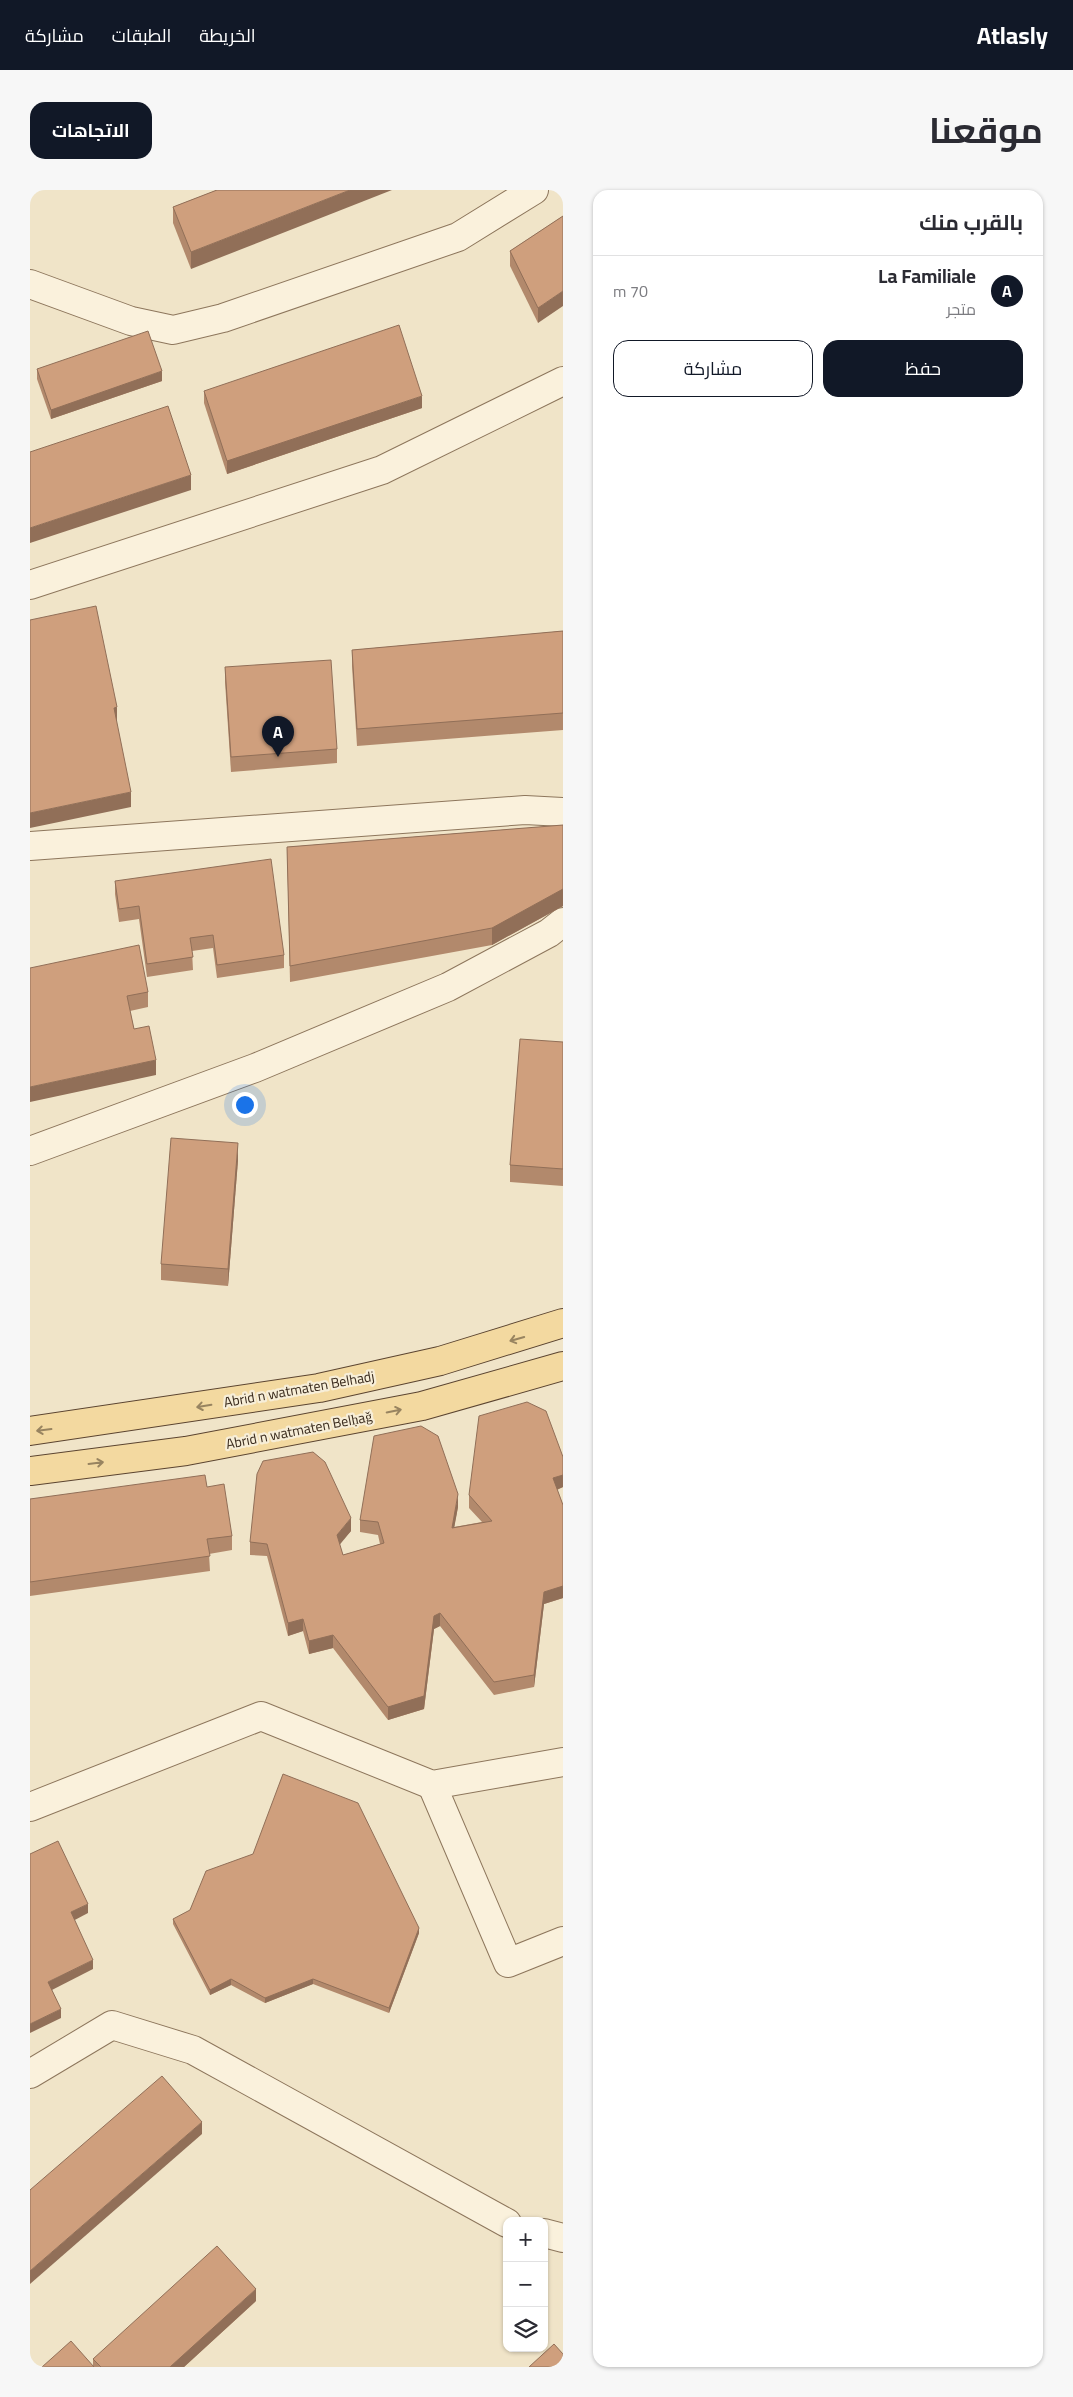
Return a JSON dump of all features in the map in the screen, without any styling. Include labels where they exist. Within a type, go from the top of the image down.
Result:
[{"type":"main road","name":"Abrid n watmaten Belhadj","points":[[30,1431],[319,1388],[440,1361],[563,1324]]},
{"type":"main road","name":"Abrid n watmaten Belḥaǧ","points":[[30,1471],[186,1451],[422,1406],[563,1366]]},
{"type":"street","points":[[30,284],[131,321],[173,330],[223,318],[458,237],[534,190]]},
{"type":"street","points":[[30,585],[382,470],[563,381]]},
{"type":"street","points":[[30,846],[524,810],[563,812]]},
{"type":"street","points":[[30,1151],[255,1068],[448,987],[549,933],[563,922]]},
{"type":"street","points":[[30,1806],[261,1716],[432,1785],[563,1762]]},
{"type":"street","points":[[432,1785],[508,1963],[563,1941]]},
{"type":"street","points":[[30,2074],[112,2026],[193,2050],[503,2221]]},
{"type":"street","points":[[548,2234],[563,2238]]},
{"type":"building","points":[[217,190],[350,190],[191,252],[173,207]]},
{"type":"building","points":[[563,216],[563,291],[538,308],[510,251]]},
{"type":"building","points":[[399,325],[422,396],[227,461],[204,391]]},
{"type":"building","points":[[148,331],[162,371],[51,410],[37,369]]},
{"type":"building","points":[[168,406],[191,475],[30,528],[30,452]]},
{"type":"building","points":[[96,606],[117,707],[114,708],[131,792],[30,813],[30,620]]},
{"type":"building","points":[[563,631],[563,713],[357,729],[352,650]]},
{"type":"building","points":[[331,660],[337,749],[231,757],[225,667]]},
{"type":"building","points":[[563,825],[563,889],[492,928],[290,966],[287,847]]},
{"type":"building","points":[[271,859],[284,955],[217,965],[213,935],[190,938],[193,957],[147,964],[139,906],[119,909],[115,881]]},
{"type":"building","points":[[139,945],[148,992],[127,996],[134,1029],[149,1026],[156,1060],[30,1087],[30,968]]},
{"type":"building","points":[[520,1039],[563,1042],[563,1169],[510,1165]]},
{"type":"building","points":[[171,1138],[238,1143],[228,1269],[161,1264]]},
{"type":"building","points":[[527,1402],[546,1411],[563,1457],[563,1475],[553,1478],[563,1505],[563,1586],[544,1592],[534,1675],[494,1682],[440,1613],[434,1616],[424,1696],[388,1707],[333,1635],[309,1641],[303,1619],[288,1623],[267,1544],[250,1542],[257,1474],[263,1461],[313,1452],[325,1462],[351,1518],[337,1535],[343,1555],[384,1543],[378,1522],[360,1520],[374,1436],[421,1426],[438,1436],[458,1494],[452,1528],[492,1521],[469,1495],[479,1416]]},
{"type":"building","points":[[205,1475],[207,1487],[224,1484],[232,1536],[207,1539],[210,1556],[30,1582],[30,1499]]},
{"type":"building","points":[[283,1774],[358,1803],[419,1928],[389,2008],[313,1979],[265,1998],[231,1979],[210,1990],[173,1919],[190,1910],[206,1871],[253,1854]]},
{"type":"building","points":[[58,1841],[88,1904],[71,1912],[93,1960],[48,1982],[61,2009],[30,2024],[30,1854]]},
{"type":"building","points":[[162,2076],[202,2122],[30,2271],[30,2190]]},
{"type":"building","points":[[217,2246],[256,2289],[170,2367],[101,2367],[93,2359]]},
{"type":"building","points":[[71,2341],[94,2367],[42,2367]]},
{"type":"building","points":[[554,2344],[563,2354],[563,2367],[529,2367],[545,2352],[548,2352]]},
{"type":"place","name":"La Familiale","points":[[278,757]]}]
